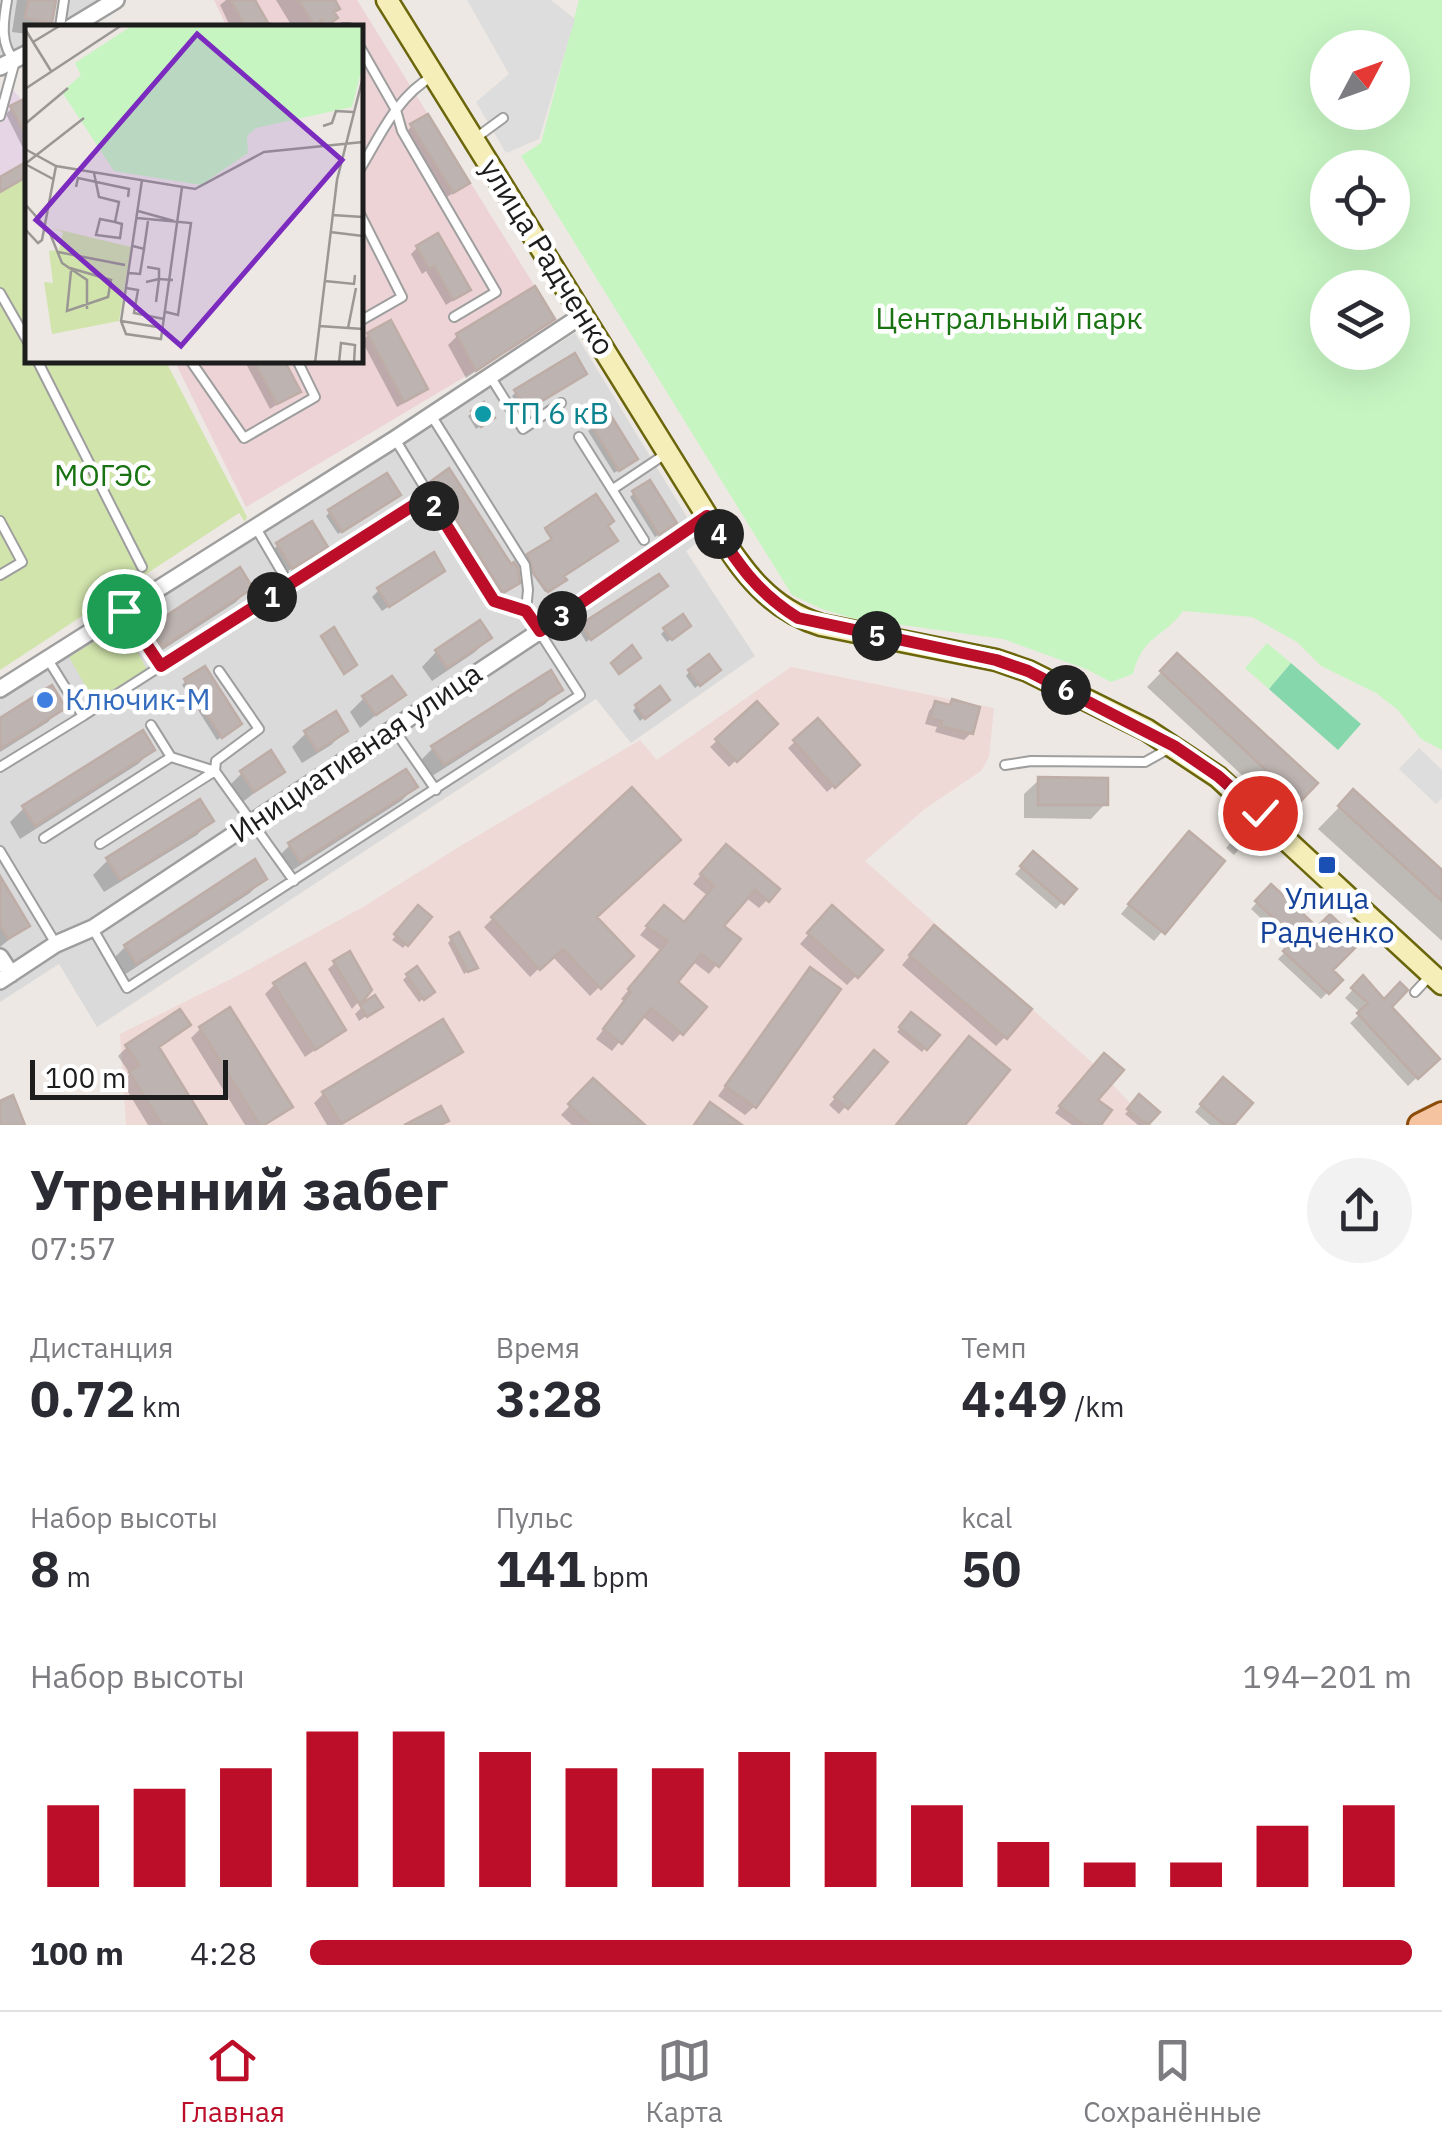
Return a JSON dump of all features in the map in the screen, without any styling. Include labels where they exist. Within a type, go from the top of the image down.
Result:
[{"type":"main road","points":[[1420,1125],[1442,1114]]},
{"type":"street","points":[[75,25],[116,0]]},
{"type":"street","name":"улица Радченко","points":[[388,0],[707,516],[750,580],[775,604],[798,618],[1012,666],[1132,722],[1218,776],[1437,979]]},
{"type":"street","points":[[0,688],[396,439],[584,314]]},
{"type":"street","name":"Инициативная улица","points":[[5,977],[56,944],[92,928],[252,823],[707,516]]},
{"type":"street","points":[[0,956],[5,977]]},
{"type":"lane","points":[[0,116],[14,60],[5,54],[1,43],[7,0]]},
{"type":"lane","points":[[60,25],[64,0]]},
{"type":"lane","points":[[362,50],[396,110],[402,131],[496,292],[454,317]]},
{"type":"lane","points":[[362,166],[396,110],[413,89],[433,76]]},
{"type":"lane","points":[[473,140],[502,118]]},
{"type":"lane","points":[[362,218],[402,297],[362,320]]},
{"type":"lane","points":[[0,293],[25,337]]},
{"type":"lane","points":[[38,362],[142,567]]},
{"type":"lane","points":[[191,362],[244,438],[315,396],[298,362]]},
{"type":"lane","points":[[490,376],[523,428],[561,403]]},
{"type":"lane","points":[[431,415],[524,565],[526,611]]},
{"type":"lane","points":[[579,438],[644,540]]},
{"type":"lane","points":[[92,928],[127,988],[580,695],[526,611],[494,601],[396,439]]},
{"type":"lane","points":[[612,490],[667,453]]},
{"type":"lane","points":[[0,767],[428,496]]},
{"type":"lane","points":[[0,521],[22,562],[0,575]]},
{"type":"lane","points":[[256,528],[290,586]]},
{"type":"lane","points":[[124,611],[161,666]]},
{"type":"lane","points":[[47,658],[83,716]]},
{"type":"lane","points":[[215,770],[216,761],[259,729],[219,671]]},
{"type":"lane","points":[[151,725],[171,757],[215,770],[294,881]]},
{"type":"lane","points":[[393,728],[436,790]]},
{"type":"lane","points":[[1005,766],[1031,761],[1145,762],[1174,746]]},
{"type":"lane","points":[[44,838],[171,757]]},
{"type":"lane","points":[[100,844],[215,770]]},
{"type":"lane","points":[[0,851],[56,944]]},
{"type":"lane","points":[[1415,992],[1437,979]]},
{"type":"shaded area","points":[[0,0],[102,0],[60,25],[25,25],[25,46],[0,61]]},
{"type":"shaded area","points":[[214,0],[357,0],[557,322],[246,507],[175,362],[362,362],[362,25],[226,25]]},
{"type":"shaded area","points":[[467,0],[551,0],[575,19],[539,139],[506,153],[476,102],[509,74]]},
{"type":"shaded area","points":[[13,90],[25,104],[25,177],[0,192],[0,93]]},
{"type":"shaded area","points":[[575,333],[701,540],[686,551],[755,656],[631,743],[596,699],[97,1027],[59,964],[0,1002],[0,699]]},
{"type":"shaded area","points":[[791,667],[994,708],[989,757],[981,771],[926,808],[865,861],[1094,1064],[1089,1071],[1108,1088],[1112,1084],[1131,1104],[1127,1109],[1146,1125],[126,1125],[120,1034],[363,907],[640,740],[657,760]]},
{"type":"shaded area","points":[[1419,748],[1442,770],[1442,798],[1436,804],[1399,769]]},
{"type":"green space","name":"Центральный парк","points":[[579,0],[1442,0],[1442,750],[1421,739],[1398,710],[1376,693],[1321,666],[1297,642],[1252,617],[1183,611],[1148,644],[1133,674],[1111,682],[1003,639],[852,618],[792,595],[521,156],[541,143]]},
{"type":"green space","name":"МОГЭС","points":[[25,177],[25,362],[166,362],[247,517],[245,522],[239,513],[0,670],[0,192]]},
{"type":"green space","points":[[122,625],[147,669],[94,701],[69,657]]},
{"type":"green space","points":[[1267,643],[1291,663],[1269,689],[1245,668]]},
{"type":"green space","points":[[1291,663],[1361,724],[1338,750],[1269,689]]},
{"type":"building","points":[[28,0],[56,0],[52,23],[25,18]]},
{"type":"building","points":[[231,0],[255,0],[269,25],[244,25]]},
{"type":"building","points":[[298,0],[335,0],[340,9],[334,12],[338,18],[328,25],[322,20],[314,25]]},
{"type":"building","points":[[24,99],[25,134],[10,106]]},
{"type":"building","points":[[428,114],[470,183],[453,193],[410,124]]},
{"type":"building","points":[[25,163],[25,178],[0,192],[0,177]]},
{"type":"building","points":[[438,233],[471,290],[453,300],[434,266],[429,269],[416,246]]},
{"type":"building","points":[[535,286],[555,319],[476,371],[456,334]]},
{"type":"building","points":[[391,320],[428,389],[404,402],[367,333]]},
{"type":"building","points":[[575,353],[587,374],[527,410],[514,390]]},
{"type":"building","points":[[254,362],[285,362],[301,392],[277,404]]},
{"type":"building","name":"ТП 6 кВ","points":[[484,402],[495,418],[481,427],[471,411]]},
{"type":"building","points":[[610,414],[638,459],[619,471],[591,425]]},
{"type":"building","points":[[449,468],[511,564],[514,562],[518,568],[520,583],[503,593],[431,481]]},
{"type":"building","points":[[387,473],[401,495],[342,532],[328,510]]},
{"type":"building","points":[[650,480],[677,523],[659,535],[632,491]]},
{"type":"building","points":[[596,494],[614,521],[608,526],[618,541],[564,576],[567,580],[548,592],[534,574],[527,554],[552,539],[545,528]]},
{"type":"building","points":[[312,521],[328,547],[292,569],[276,543]]},
{"type":"building","points":[[434,552],[445,571],[389,607],[377,588]]},
{"type":"building","points":[[240,567],[253,588],[163,647],[149,627]]},
{"type":"building","points":[[659,574],[668,586],[591,640],[581,624]]},
{"type":"building","points":[[683,614],[691,626],[672,640],[663,628]]},
{"type":"building","points":[[480,620],[492,638],[447,668],[435,650]]},
{"type":"building","points":[[334,627],[357,665],[344,674],[321,636]]},
{"type":"building","points":[[632,645],[641,658],[619,674],[611,663]]},
{"type":"building","points":[[1177,653],[1318,783],[1300,802],[1160,671]]},
{"type":"building","points":[[709,654],[721,670],[700,686],[688,670]]},
{"type":"building","points":[[205,666],[242,724],[222,738],[184,679]]},
{"type":"building","points":[[551,670],[563,690],[444,765],[431,746]]},
{"type":"building","points":[[392,676],[406,695],[376,715],[362,696]]},
{"type":"building","points":[[52,685],[66,708],[0,749],[0,718]]},
{"type":"building","points":[[660,686],[670,700],[645,719],[635,705]]},
{"type":"building","points":[[952,699],[980,707],[973,734],[940,726],[942,721],[930,718],[935,701],[950,705]]},
{"type":"building","points":[[757,701],[778,724],[737,762],[715,739]]},
{"type":"building","points":[[336,711],[348,731],[317,751],[304,731]]},
{"type":"building","points":[[818,718],[860,765],[835,788],[793,740]]},
{"type":"building","points":[[143,730],[155,750],[35,826],[22,806]]},
{"type":"building","points":[[271,750],[285,772],[254,792],[240,771]]},
{"type":"building","points":[[406,769],[418,787],[300,862],[288,843]]},
{"type":"building","points":[[1038,777],[1108,778],[1108,805],[1038,805]]},
{"type":"building","points":[[632,787],[681,840],[597,917],[634,956],[601,989],[563,949],[540,970],[491,917]]},
{"type":"building","points":[[1353,789],[1442,870],[1442,901],[1338,806]]},
{"type":"building","points":[[200,799],[214,821],[120,880],[106,858]]},
{"type":"building","points":[[1189,831],[1225,861],[1165,934],[1128,904]]},
{"type":"building","points":[[726,844],[780,889],[769,902],[755,890],[724,926],[741,939],[719,967],[701,954],[678,982],[707,1007],[683,1035],[651,1008],[622,1044],[603,1029],[631,992],[628,989],[668,941],[646,926],[664,905],[684,922],[714,886],[700,874]]},
{"type":"building","points":[[1033,851],[1077,889],[1064,904],[1020,866]]},
{"type":"building","points":[[255,859],[267,879],[136,964],[124,945]]},
{"type":"building","points":[[0,876],[30,926],[8,939],[0,925]]},
{"type":"building","points":[[1271,884],[1317,927],[1330,914],[1360,943],[1333,970],[1343,980],[1329,994],[1283,951],[1295,938],[1255,901]]},
{"type":"building","points":[[418,905],[432,917],[408,946],[394,934]]},
{"type":"building","points":[[832,905],[883,950],[858,978],[807,933]]},
{"type":"building","points":[[934,925],[1032,1009],[1007,1039],[909,955]]},
{"type":"building","points":[[459,932],[478,968],[468,972],[450,937]]},
{"type":"building","points":[[350,951],[372,990],[360,1005],[333,961]]},
{"type":"building","points":[[305,963],[346,1030],[315,1050],[273,983]]},
{"type":"building","points":[[417,966],[435,992],[424,1000],[406,974]]},
{"type":"building","points":[[810,967],[841,989],[756,1108],[725,1086]]},
{"type":"building","points":[[1363,975],[1384,999],[1400,982],[1408,990],[1392,1007],[1440,1059],[1418,1079],[1357,1013],[1368,1003],[1351,988]]},
{"type":"building","points":[[375,995],[383,1007],[367,1017],[360,1005]]},
{"type":"building","points":[[230,1007],[293,1107],[264,1125],[260,1125],[199,1027]]},
{"type":"building","points":[[180,1009],[191,1025],[159,1047],[207,1125],[162,1125],[129,1072],[139,1065],[125,1045]]},
{"type":"building","points":[[911,1012],[940,1035],[927,1050],[899,1027]]},
{"type":"building","points":[[443,1019],[463,1052],[341,1124],[322,1092]]},
{"type":"building","points":[[969,1036],[1010,1070],[965,1125],[896,1125]]},
{"type":"building","points":[[874,1050],[888,1062],[848,1109],[834,1097]]},
{"type":"building","points":[[1104,1053],[1124,1070],[1098,1100],[1112,1110],[1101,1125],[1084,1125],[1059,1106]]},
{"type":"building","points":[[1223,1077],[1253,1103],[1234,1125],[1224,1125],[1200,1104]]},
{"type":"building","points":[[593,1078],[645,1125],[591,1125],[568,1104]]},
{"type":"building","points":[[1139,1094],[1160,1112],[1148,1125],[1127,1109]]},
{"type":"building","points":[[13,1095],[25,1125],[0,1125],[0,1101]]},
{"type":"building","points":[[710,1102],[742,1125],[694,1125]]},
{"type":"building","points":[[441,1106],[449,1121],[440,1125],[404,1125]]},
{"type":"place","name":"ТП 6 кВ","points":[[483,414]]},
{"type":"place","name":"Ключик-М","points":[[45,700]]},
{"type":"place","name":"Улица Радченко","points":[[1327,865]]},
{"type":"route","points":[[124,611],[161,666],[428,496],[494,601],[526,611],[540,631],[707,516],[760,592],[798,618],[996,660],[1028,671],[1174,746],[1218,776],[1260,813]]}]
